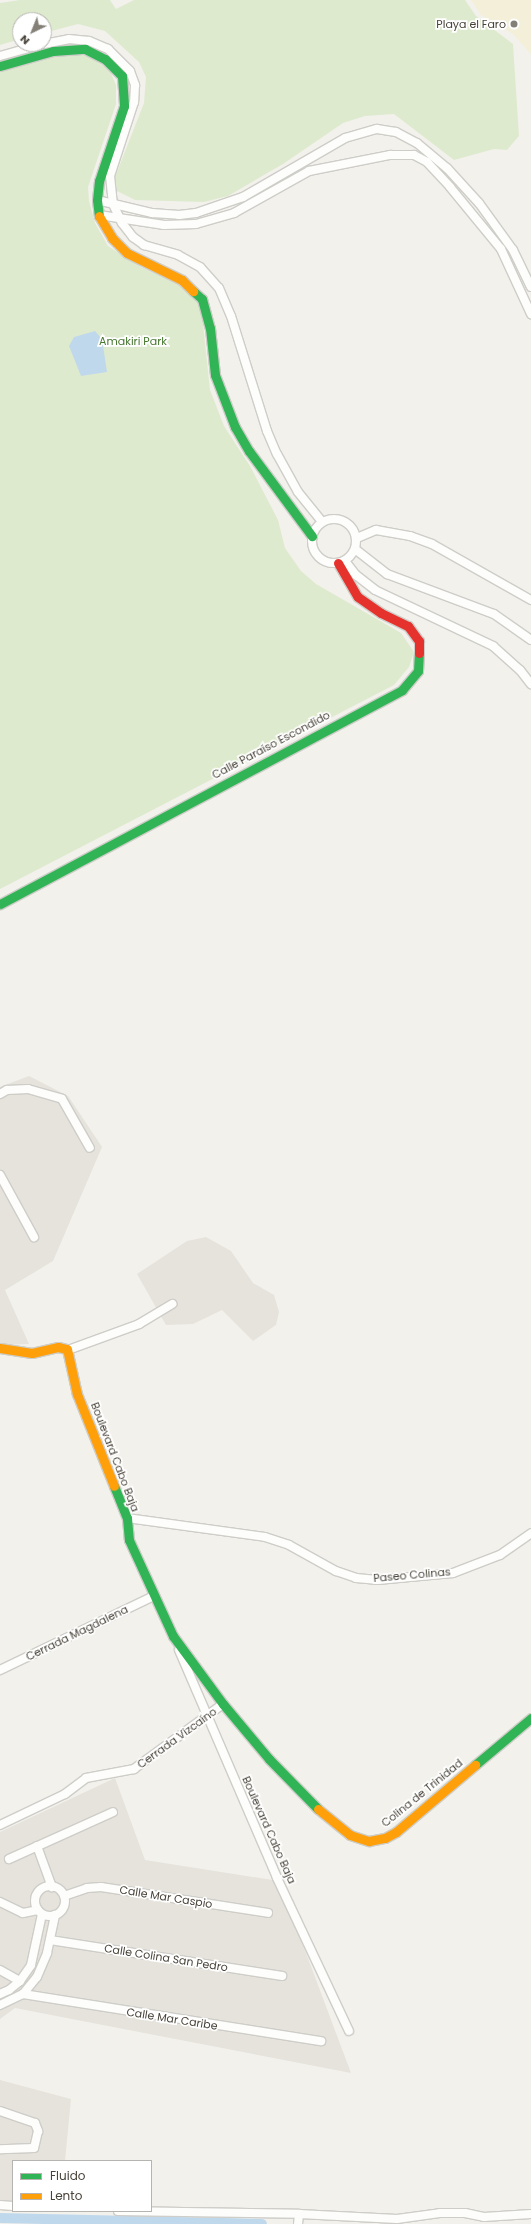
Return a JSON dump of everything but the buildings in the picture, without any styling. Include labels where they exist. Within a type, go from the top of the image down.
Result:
[{"type":"street","points":[[52,43],[77,39],[99,44],[115,54],[134,78],[133,111],[110,176],[113,204],[127,230],[139,241],[192,262],[208,273],[219,288],[231,316],[267,431],[277,454],[298,492],[322,522]]},
{"type":"street","points":[[0,66],[73,48],[91,51],[116,68],[124,87],[124,106],[103,165],[97,200],[100,215],[112,238],[127,253],[182,280],[202,299],[210,328],[215,375],[235,427],[275,488],[312,536]]},
{"type":"street","points":[[0,56],[15,52]]},
{"type":"street","points":[[97,200],[134,210],[179,215],[212,209],[243,197],[345,138],[366,131],[389,130],[417,143],[455,176],[501,231],[531,287]]},
{"type":"street","points":[[100,215],[120,216],[164,225],[196,224],[234,213],[309,171],[390,155],[414,155],[427,162],[450,187],[501,249],[531,314]]},
{"type":"street","points":[[341,562],[356,549],[354,530],[344,521],[336,519],[322,522],[312,536],[312,543],[318,557],[324,561],[341,562],[356,576],[375,590],[493,646],[520,670],[531,684]]},
{"type":"street","points":[[356,538],[376,530],[410,536],[432,544],[531,600]]},
{"type":"street","points":[[356,549],[387,574],[494,614],[531,640]]},
{"type":"street","name":"Calle Paraíso Escondido","points":[[0,904],[402,690],[418,671],[419,641],[408,626],[381,613],[358,597],[341,562]]},
{"type":"street","points":[[0,1094],[7,1090],[28,1089],[62,1099],[72,1112],[90,1148]]},
{"type":"street","points":[[0,1175],[3,1186],[34,1237]]},
{"type":"street","points":[[0,1348],[32,1352],[64,1347],[68,1350],[139,1324],[172,1304]]},
{"type":"street","name":"Boulevard Cabo Baja","points":[[68,1350],[77,1394],[127,1518],[129,1540],[173,1636],[206,1717],[349,2031]]},
{"type":"street","name":"Paseo Colinas","points":[[127,1518],[265,1537],[290,1545],[336,1571],[356,1578],[378,1580],[453,1572],[500,1555],[531,1533]]},
{"type":"street","name":"Cerrada Magdalena","points":[[0,1670],[154,1596]]},
{"type":"street","name":"Boulevard Cabo Baja","points":[[173,1636],[223,1704],[304,1795]]},
{"type":"street","name":"Cerrada Vizcaíno","points":[[0,1825],[65,1794],[86,1778],[134,1769],[223,1704]]},
{"type":"street","name":"Colina de Trinidad","points":[[304,1795],[350,1835],[369,1841],[385,1838],[396,1832],[531,1718]]},
{"type":"street","points":[[9,1859],[113,1812]]},
{"type":"street","points":[[0,2005],[23,1994],[37,1977],[50,1940],[55,1915],[64,1908],[64,1896],[52,1886],[36,1846]]},
{"type":"street","points":[[0,1994],[9,1990],[20,1981],[33,1958],[40,1912],[36,1904],[40,1891],[52,1886]]},
{"type":"street","name":"Calle Mar Caspio","points":[[64,1896],[87,1888],[101,1887],[268,1913]]},
{"type":"street","points":[[0,1902],[23,1913],[40,1912],[55,1915]]},
{"type":"street","name":"Calle Colina San Pedro","points":[[50,1940],[282,1976]]},
{"type":"street","points":[[0,1970],[20,1981]]},
{"type":"street","name":"Calle Mar Caribe","points":[[23,1994],[321,2041]]},
{"type":"street","points":[[0,2111],[33,2122],[38,2131],[34,2148],[0,2149]]},
{"type":"street","points":[[0,2205],[12,2206]]},
{"type":"street","points":[[138,2212],[346,2221],[397,2220],[440,2213],[465,2213],[484,2218],[531,2214]]},
{"type":"shaded area","points":[[29,1076],[68,1096],[102,1147],[53,1261],[5,1290],[29,1344],[0,1345],[0,1087]]},
{"type":"shaded area","points":[[206,1237],[231,1251],[253,1283],[274,1295],[279,1312],[276,1325],[253,1341],[222,1310],[193,1324],[166,1325],[137,1274],[187,1241]]},
{"type":"shaded area","points":[[115,1778],[145,1860],[279,1881],[351,2073],[15,2008],[0,2019],[0,1832]]},
{"type":"shaded area","points":[[0,2080],[71,2099],[65,2160],[12,2160],[12,2202],[0,2202]]},
{"type":"green space","points":[[20,0],[110,0],[116,9],[134,0],[465,0],[476,16],[513,44],[519,136],[507,150],[494,149],[454,160],[394,114],[365,116],[343,123],[283,164],[228,196],[204,202],[135,200],[117,191],[115,177],[144,103],[146,77],[139,62],[105,31],[78,24],[52,31],[52,12],[12,12],[12,41],[0,45],[0,3]]},
{"type":"green space","name":"Amakiri Park","points":[[56,55],[88,55],[110,71],[116,85],[116,104],[88,187],[89,201],[95,223],[108,246],[141,267],[186,288],[197,301],[202,314],[210,390],[224,426],[250,466],[278,520],[285,548],[301,571],[316,584],[401,633],[414,652],[409,667],[394,685],[0,889],[0,69]]},
{"type":"sand","name":"Playa el Faro","points":[[471,0],[531,0],[531,54],[513,34],[481,15]]},
{"type":"water","points":[[95,331],[102,339],[107,372],[81,376],[69,346],[74,337]]},
{"type":"waterway","points":[[0,2218],[262,2224]]},
{"type":"traffic: fast","points":[[0,66],[53,51],[85,49],[105,59],[122,76],[124,106],[99,181],[97,200],[99,216]]},
{"type":"traffic: fast","points":[[193,291],[202,299],[210,328],[215,375],[235,427],[249,451],[312,536]]},
{"type":"traffic: fast","points":[[0,904],[402,690],[418,671],[419,653]]},
{"type":"traffic: fast","points":[[114,1486],[127,1518],[129,1540],[173,1636],[223,1704],[269,1759],[318,1809]]},
{"type":"traffic: fast","points":[[475,1765],[531,1718]]},
{"type":"traffic: slow","points":[[99,216],[112,238],[127,253],[182,280],[193,291]]},
{"type":"traffic: slow","points":[[0,1348],[32,1353],[58,1347],[67,1349],[77,1394],[114,1486]]},
{"type":"traffic: slow","points":[[318,1809],[350,1835],[369,1841],[385,1838],[396,1832],[475,1765]]},
{"type":"traffic: jam","points":[[338,563],[358,597],[381,613],[408,626],[419,641],[419,653]]},
{"type":"place","name":"Playa el Faro","points":[[514,24]]}]
